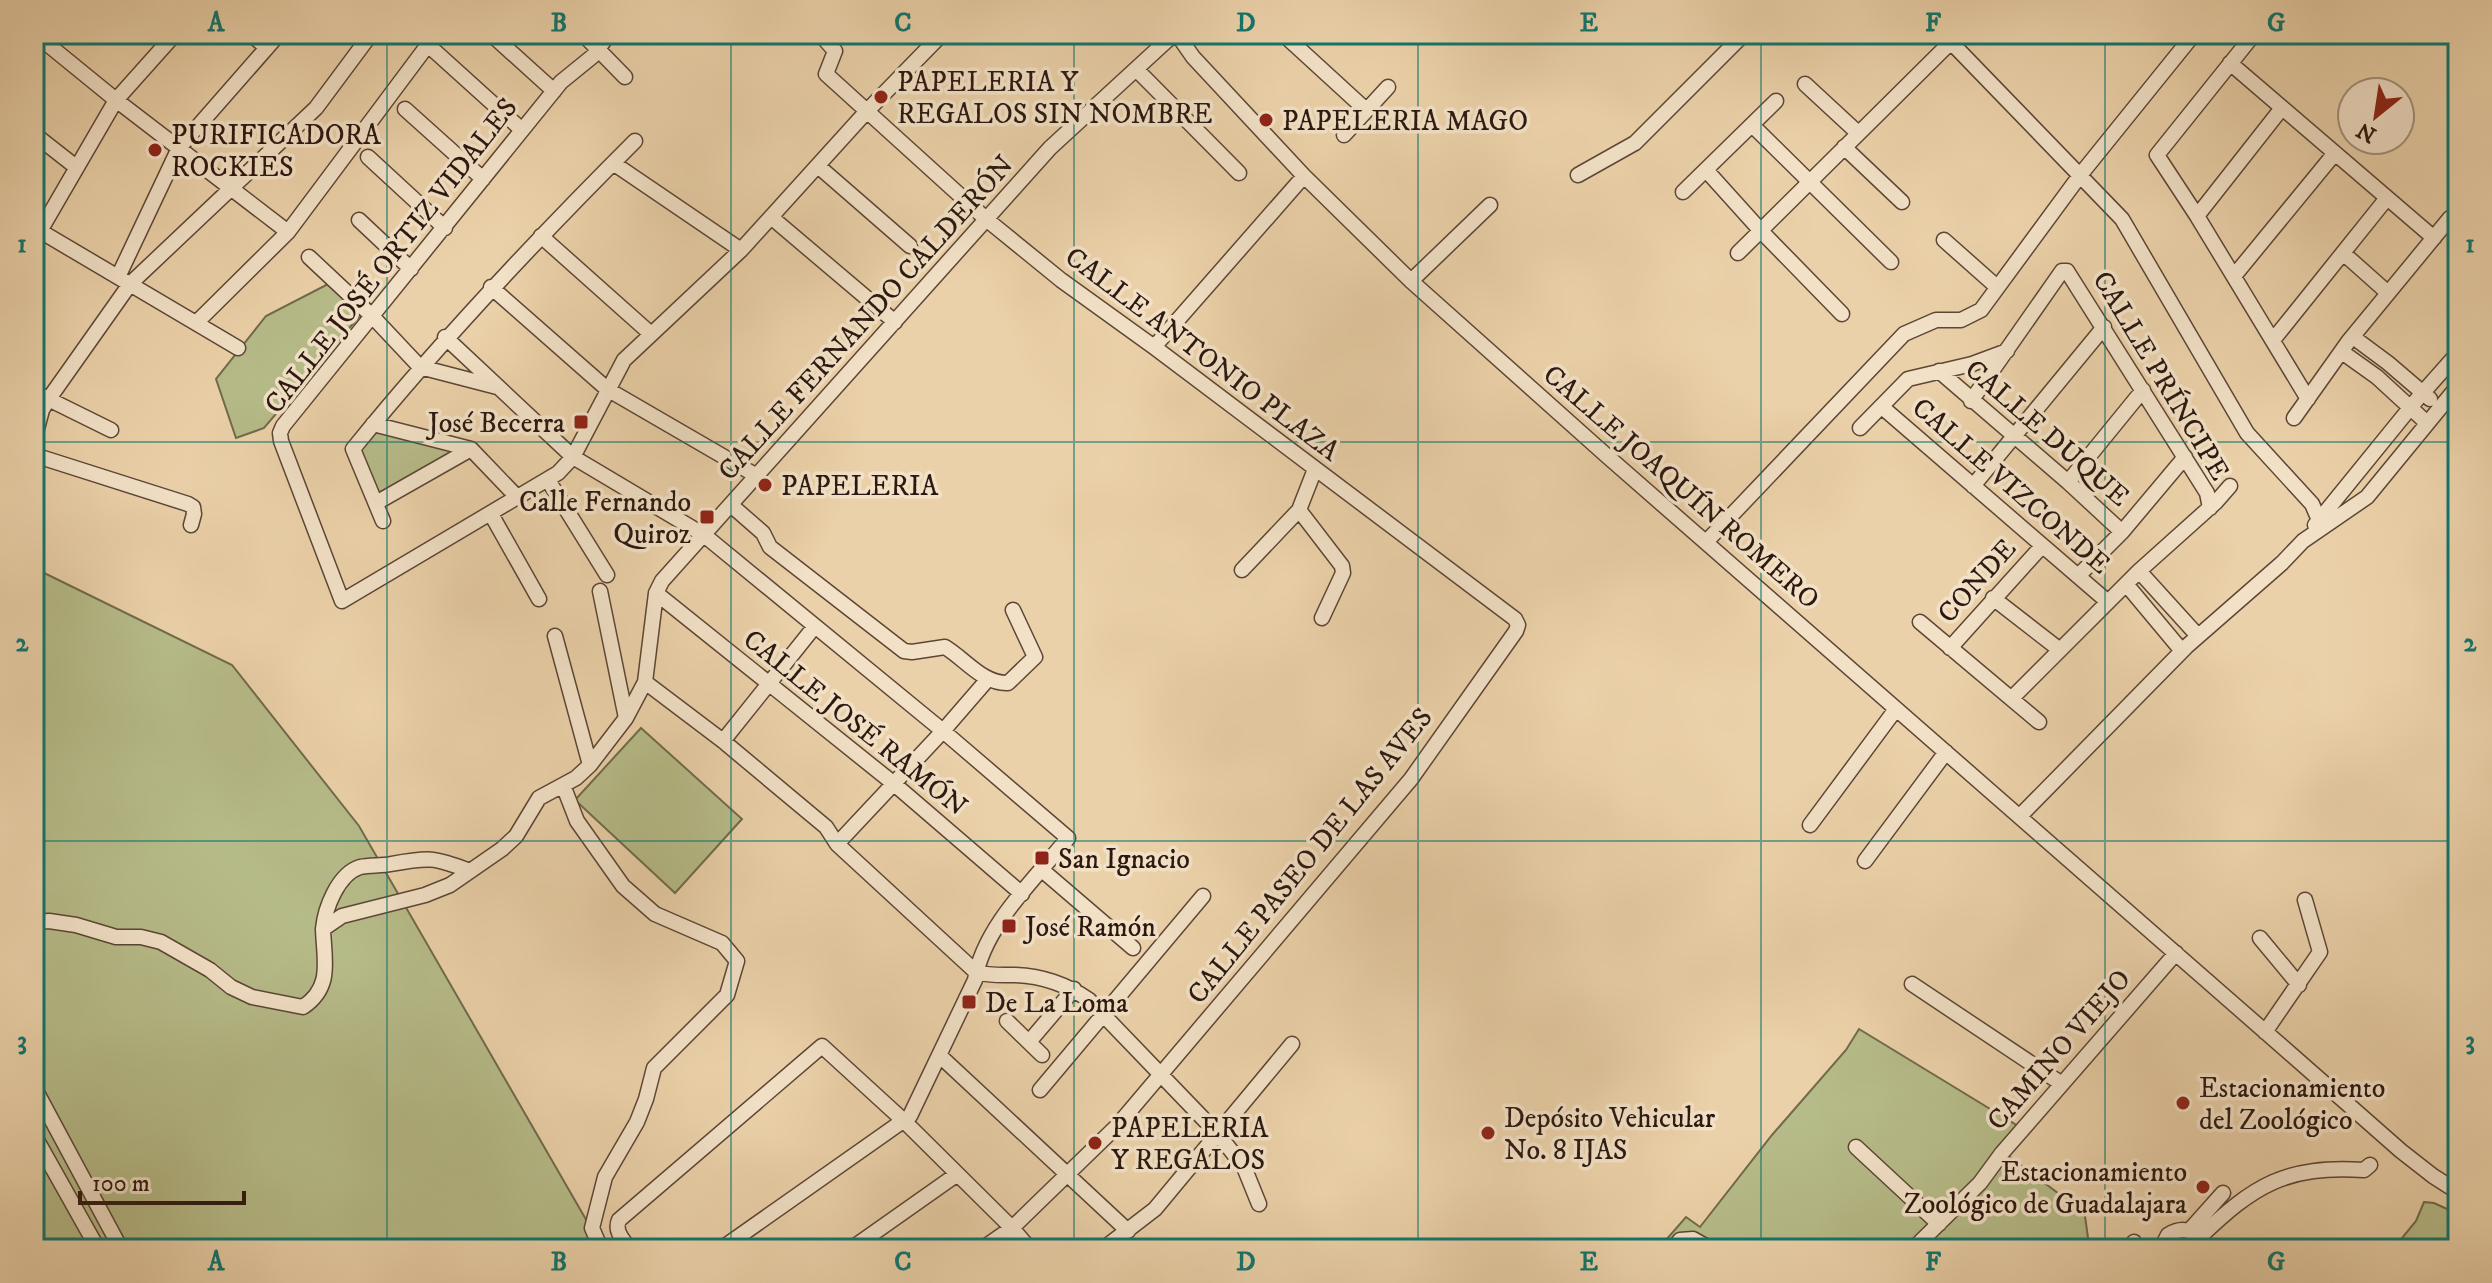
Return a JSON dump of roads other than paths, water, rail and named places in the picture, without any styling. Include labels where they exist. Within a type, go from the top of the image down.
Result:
[{"type":"street","points":[[35,34],[288,232]]},
{"type":"street","points":[[175,34],[116,100],[37,230],[238,348]]},
{"type":"street","points":[[251,34],[267,48]]},
{"type":"street","points":[[128,283],[179,148],[279,34]]},
{"type":"street","points":[[34,440],[42,410],[41,396],[128,283],[233,189],[316,108],[371,34]]},
{"type":"street","points":[[491,34],[554,91]]},
{"type":"street","points":[[583,34],[625,77]]},
{"type":"street","name":"CALLE JOSÉ ORTIZ VIDALES","points":[[491,514],[342,601],[280,433],[554,91],[597,50],[609,34]]},
{"type":"street","name":"CALLE ANTONIO PLAZA","points":[[820,34],[835,51],[826,74],[986,219],[1061,280],[1515,619],[1518,625]]},
{"type":"street","points":[[539,599],[491,514],[558,473],[573,457],[624,360],[741,250],[867,111],[942,34]]},
{"type":"street","name":"CALLE FERNANDO CALDERÓN","points":[[656,593],[662,581],[1050,148],[1176,34]]},
{"type":"street","name":"CALLE JOAQUÍN ROMERO","points":[[1176,34],[1193,57],[1304,176],[1411,281],[2401,1151],[2458,1192]]},
{"type":"street","points":[[1283,34],[1366,110]]},
{"type":"street","points":[[1578,175],[1635,143],[1744,34]]},
{"type":"street","points":[[1707,541],[1904,334],[1936,320],[1961,320],[1981,310],[2081,174],[2194,34]]},
{"type":"street","points":[[1738,253],[1951,37],[2122,219],[2247,433],[2312,504],[2320,523]]},
{"type":"street","points":[[196,323],[288,232],[432,39],[522,130]]},
{"type":"street","points":[[2250,39],[2157,155],[2308,399]]},
{"type":"street","points":[[2230,63],[2434,238]]},
{"type":"street","points":[[1136,69],[1239,173]]},
{"type":"street","points":[[1805,84],[1858,133]]},
{"type":"street","points":[[1344,135],[1388,87]]},
{"type":"street","points":[[1683,192],[1776,101]]},
{"type":"street","points":[[2197,216],[2282,108]]},
{"type":"street","points":[[405,109],[483,179]]},
{"type":"street","points":[[1752,125],[1891,262]]},
{"type":"street","points":[[34,134],[76,167]]},
{"type":"street","points":[[383,521],[353,449],[445,337],[635,141]]},
{"type":"street","points":[[1844,147],[1902,202]]},
{"type":"street","points":[[2234,276],[2335,153]]},
{"type":"street","points":[[368,157],[445,228]]},
{"type":"street","points":[[613,163],[741,250]]},
{"type":"street","points":[[818,166],[910,246]]},
{"type":"street","points":[[1706,170],[1842,314]]},
{"type":"street","points":[[1154,347],[1304,176]]},
{"type":"street","points":[[2273,340],[2387,198]]},
{"type":"street","points":[[1411,281],[1490,205]]},
{"type":"street","points":[[771,217],[895,322]]},
{"type":"street","points":[[2294,418],[2353,337],[2450,218]]},
{"type":"street","points":[[360,220],[411,269]]},
{"type":"street","points":[[541,236],[651,334]]},
{"type":"street","points":[[1944,240],[1997,287]]},
{"type":"street","points":[[2343,253],[2388,293]]},
{"type":"street","points":[[309,257],[372,316],[420,367],[499,387]]},
{"type":"street","name":"CALLE PRÍNCIPE","points":[[2007,351],[2062,271],[2067,271],[2207,493],[2210,508]]},
{"type":"street","points":[[491,287],[607,389],[757,476]]},
{"type":"street","points":[[1973,486],[2104,327]]},
{"type":"street","points":[[445,337],[573,457],[704,535],[1068,838],[991,933],[980,955],[975,980],[910,1116],[721,1249]]},
{"type":"street","points":[[2353,337],[2439,408]]},
{"type":"street","points":[[1860,428],[1908,379],[1972,364],[2007,351]]},
{"type":"street","points":[[1971,401],[2007,351]]},
{"type":"street","points":[[2342,352],[2377,377],[2427,423]]},
{"type":"street","points":[[2020,816],[2182,651],[2303,541],[2458,353]]},
{"type":"street","points":[[2377,377],[2388,363]]},
{"type":"street","name":"CALLE DUQUE","points":[[1939,371],[2122,532]]},
{"type":"street","points":[[2320,523],[2367,497],[2458,386]]},
{"type":"street","points":[[2068,482],[2143,390]]},
{"type":"street","points":[[41,396],[111,430]]},
{"type":"street","name":"CALLE VIZCONDE","points":[[1882,407],[2108,602]]},
{"type":"street","points":[[373,424],[471,449],[518,498]]},
{"type":"street","points":[[376,503],[471,449]]},
{"type":"street","points":[[34,455],[188,504],[193,507],[191,525]]},
{"type":"street","points":[[2078,576],[2122,532],[2185,457]]},
{"type":"street","points":[[1242,570],[1299,510],[1315,469]]},
{"type":"street","points":[[548,480],[607,575]]},
{"type":"street","points":[[2012,698],[2139,571],[2210,508],[2230,486]]},
{"type":"street","points":[[731,505],[763,533],[770,547],[904,651],[945,647],[988,679],[1008,683],[1035,657],[1013,610]]},
{"type":"street","points":[[1299,510],[1342,566],[1343,573],[1322,618]]},
{"type":"street","name":"CONDE","points":[[1950,648],[2042,546]]},
{"type":"street","points":[[2139,571],[2198,636]]},
{"type":"street","points":[[2126,584],[2182,651]]},
{"type":"street","points":[[600,591],[626,718]]},
{"type":"street","points":[[323,929],[342,916],[425,895],[450,885],[516,836],[539,798],[576,778],[590,765],[626,718],[645,682],[656,593]]},
{"type":"street","name":"CALLE JOSÉ RAMÓN","points":[[656,593],[893,783],[1022,894]]},
{"type":"street","points":[[1993,598],[2060,650]]},
{"type":"street","points":[[2161,626],[2177,613]]},
{"type":"street","points":[[1920,622],[2039,722]]},
{"type":"street","name":"CALLE PASEO DE LAS AVES","points":[[982,1249],[1012,1228],[1117,1126],[1411,779],[1518,625]]},
{"type":"street","points":[[723,741],[815,626]]},
{"type":"street","points":[[555,636],[590,765]]},
{"type":"street","points":[[837,844],[988,679]]},
{"type":"street","points":[[645,682],[723,741],[826,827],[837,844],[976,972],[1033,976],[1054,981],[1074,989],[1104,1013],[1218,1134],[1244,1167],[1259,1204]]},
{"type":"street","points":[[1810,825],[1896,709]]},
{"type":"street","points":[[1865,861],[1946,752]]},
{"type":"street","points":[[563,785],[577,821],[623,886],[655,914],[722,943],[737,961],[727,995],[654,1068],[637,1122],[605,1177],[592,1228],[601,1249]]},
{"type":"street","points":[[34,922],[76,925],[116,937],[141,937],[161,942],[252,997],[303,1007],[316,999],[325,982],[324,915],[343,880],[358,868],[417,859],[440,859],[470,871]]},
{"type":"street","points":[[1042,870],[1133,948]]},
{"type":"street","points":[[1040,1090],[1203,896]]},
{"type":"street","points":[[2265,1032],[2320,952],[2305,900]]},
{"type":"street","points":[[2260,938],[2299,985]]},
{"type":"street","name":"CAMINO VIEJO","points":[[1913,1249],[1980,1183],[2002,1153],[2176,953]]},
{"type":"street","points":[[1912,984],[2062,1084]]},
{"type":"street","points":[[1029,1042],[1074,989]]},
{"type":"street","points":[[1007,1021],[1042,1055]]},
{"type":"street","points":[[1103,1249],[1155,1209],[1292,1044]]},
{"type":"street","points":[[630,1249],[618,1233],[616,1226],[619,1220],[822,1046],[904,1121],[1030,1249]]},
{"type":"street","points":[[939,1055],[1128,1231]]},
{"type":"street","points":[[34,1087],[121,1249]]},
{"type":"street","points":[[34,1135],[98,1249]]},
{"type":"street","points":[[1856,1147],[1939,1224]]},
{"type":"street","points":[[2198,1239],[2233,1205],[2266,1185],[2294,1174],[2331,1169],[2364,1170],[2370,1165]]},
{"type":"street","points":[[851,1249],[956,1175]]},
{"type":"street","points":[[2198,1239],[2223,1193]]},
{"type":"street","points":[[2161,1249],[2168,1235],[2182,1230],[2198,1239]]},
{"type":"street","points":[[1673,1249],[1680,1240],[1693,1239],[1711,1249]]},
{"type":"place","name":"PAPELERIA Y REGALOS SIN NOMBRE","points":[[881,97]]},
{"type":"place","name":"PAPELERIA MAGO","points":[[1266,120]]},
{"type":"place","name":"PURIFICADORA ROCKIES","points":[[155,150]]},
{"type":"place","name":"José Becerra","points":[[581,422]]},
{"type":"place","name":"PAPELERIA","points":[[765,485]]},
{"type":"place","name":"Calle Fernando Quiroz","points":[[707,517]]},
{"type":"place","name":"San Ignacio","points":[[1042,858]]},
{"type":"place","name":"José Ramón","points":[[1009,926]]},
{"type":"place","name":"De La Loma","points":[[969,1002]]},
{"type":"place","name":"Estacionamiento del Zoológico","points":[[2183,1103]]},
{"type":"place","name":"Depósito Vehicular No. 8 IJAS","points":[[1488,1133]]},
{"type":"place","name":"PAPELERIA Y REGALOS","points":[[1095,1143]]},
{"type":"place","name":"Estacionamiento Zoológico de Guadalajara","points":[[2203,1187]]}]
